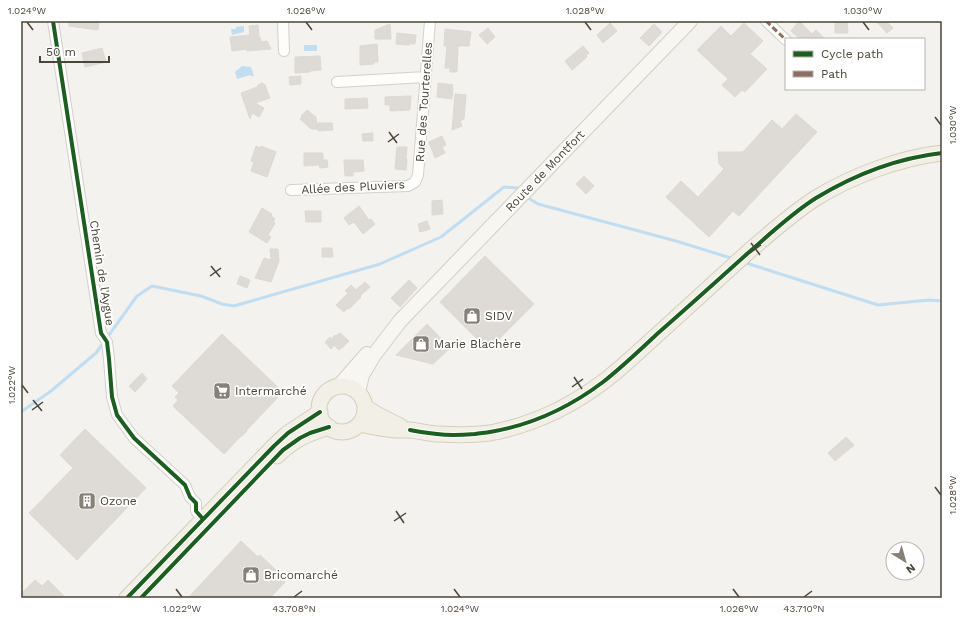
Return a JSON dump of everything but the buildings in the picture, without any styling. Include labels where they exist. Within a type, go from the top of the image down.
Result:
[{"type":"main road","name":"Route de Montfort","points":[[339,386],[384,334],[400,321],[690,21]]},
{"type":"main road","points":[[359,424],[396,430],[460,435],[490,433],[532,421],[555,412],[571,404],[604,381],[632,358],[750,250],[815,198],[865,174],[899,162],[942,153]]},
{"type":"main road","name":"Route de Montfort","points":[[358,392],[362,375],[374,355],[400,321]]},
{"type":"main road","points":[[339,386],[353,388],[358,392],[364,402],[365,407],[363,419],[359,424],[344,432],[334,430],[324,423],[321,418],[320,405],[325,394],[339,386]]},
{"type":"main road","points":[[365,407],[390,422],[410,430]]},
{"type":"main road","points":[[128,598],[274,446],[288,433],[320,412]]},
{"type":"main road","points":[[141,598],[283,450],[310,433],[329,427]]},
{"type":"street","name":"Chemin de l'Aygue","points":[[53,21],[101,332],[107,342],[112,396],[117,416],[134,438],[185,485],[190,497],[196,503],[196,511],[203,519]]},
{"type":"street","points":[[283,21],[284,51]]},
{"type":"street","name":"Rue des Tourterelles","points":[[415,182],[418,175],[430,21]]},
{"type":"street","points":[[766,21],[785,39]]},
{"type":"street","points":[[337,82],[426,77]]},
{"type":"street","name":"Allée des Pluviers","points":[[291,190],[408,186],[415,182]]},
{"type":"water","points":[[244,26],[244,32],[232,35],[231,29]]},
{"type":"water","points":[[304,45],[317,45],[317,51],[304,51]]},
{"type":"water","points":[[242,66],[251,67],[254,76],[250,75],[237,79],[235,72]]},
{"type":"waterway","points":[[21,412],[51,391],[96,353],[137,296],[152,286],[201,296],[222,304],[234,306],[380,264],[441,237],[504,187],[517,188],[520,191]]},
{"type":"waterway","points":[[525,196],[538,204],[676,241],[734,259]]},
{"type":"waterway","points":[[743,262],[878,305],[929,300],[942,301]]},
{"type":"marked path","points":[[766,21],[785,39]]},
{"type":"cycle path","points":[[53,21],[101,333],[107,342],[112,397],[117,415],[134,438],[185,485],[190,497],[196,503],[196,511],[203,519]]},
{"type":"cycle path","points":[[410,430],[442,435],[488,432],[521,425],[564,407],[603,382],[773,231],[807,204],[861,175],[893,163],[926,155],[942,153]]},
{"type":"cycle path","points":[[127,598],[274,446],[288,433],[320,412]]},
{"type":"cycle path","points":[[141,598],[283,450],[300,438],[329,427]]},
{"type":"place","name":"SIDV","points":[[472,316]]},
{"type":"place","name":"Marie Blachère","points":[[421,344]]},
{"type":"place","name":"Intermarché","points":[[222,391]]},
{"type":"place","name":"Ozone","points":[[87,501]]},
{"type":"place","name":"Bricomarché","points":[[251,575]]}]
